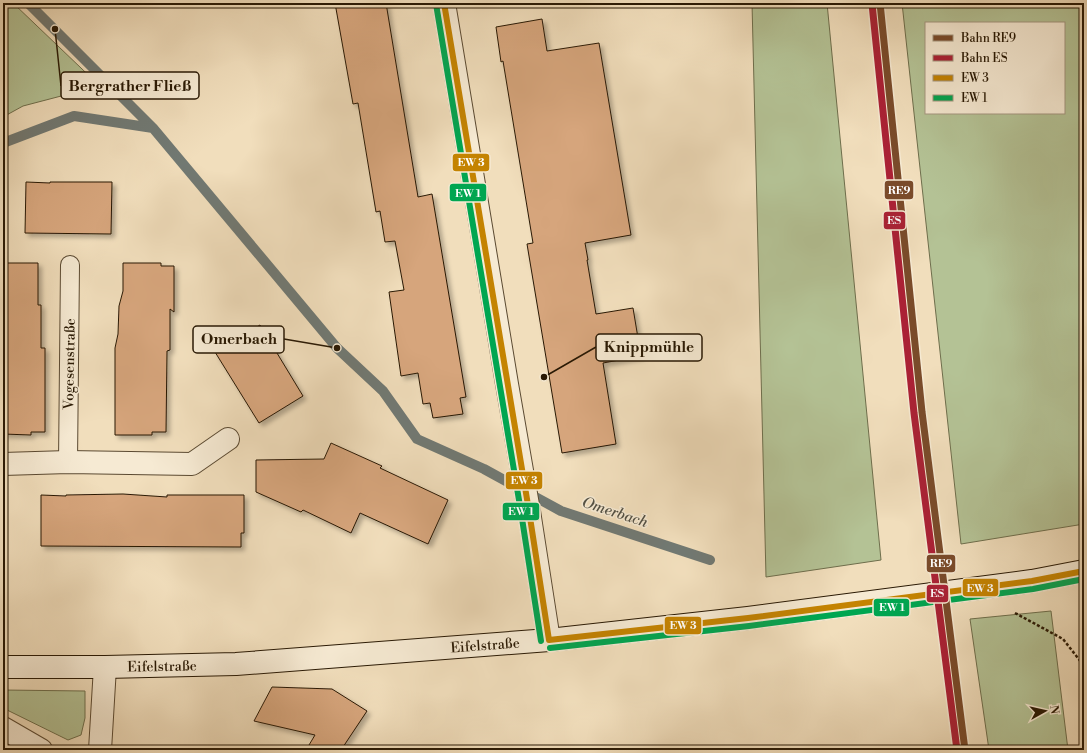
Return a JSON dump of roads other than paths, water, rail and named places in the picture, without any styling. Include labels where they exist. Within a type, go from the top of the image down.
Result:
[{"type":"main road","points":[[444,3],[529,511],[549,640]]},
{"type":"main road","points":[[3,464],[68,462],[192,464],[228,439]]},
{"type":"main road","name":"Eifelstraße","points":[[3,667],[105,667],[236,664],[549,640],[652,629],[1025,582],[1084,571]]},
{"type":"main road","points":[[100,750],[105,667]]},
{"type":"main road","points":[[3,728],[41,750]]},
{"type":"lane","name":"Vogesenstraße","points":[[68,462],[70,265]]},
{"type":"waterway","points":[[28,3],[153,128]]},
{"type":"waterway","name":"Omerbach","points":[[3,143],[74,116],[153,128],[337,348],[383,391],[417,439],[484,469],[561,511],[710,560]]},
{"type":"rail line","name":"RE9","points":[[880,3],[922,412],[965,750]]},
{"type":"rail line","name":"ES","points":[[872,4],[914,413],[957,750]]},
{"type":"place","name":"Bergrather Fließ","points":[[55,29]]},
{"type":"place","name":"Omerbach","points":[[337,348]]},
{"type":"place","name":"Knippmühle","points":[[544,377]]}]
